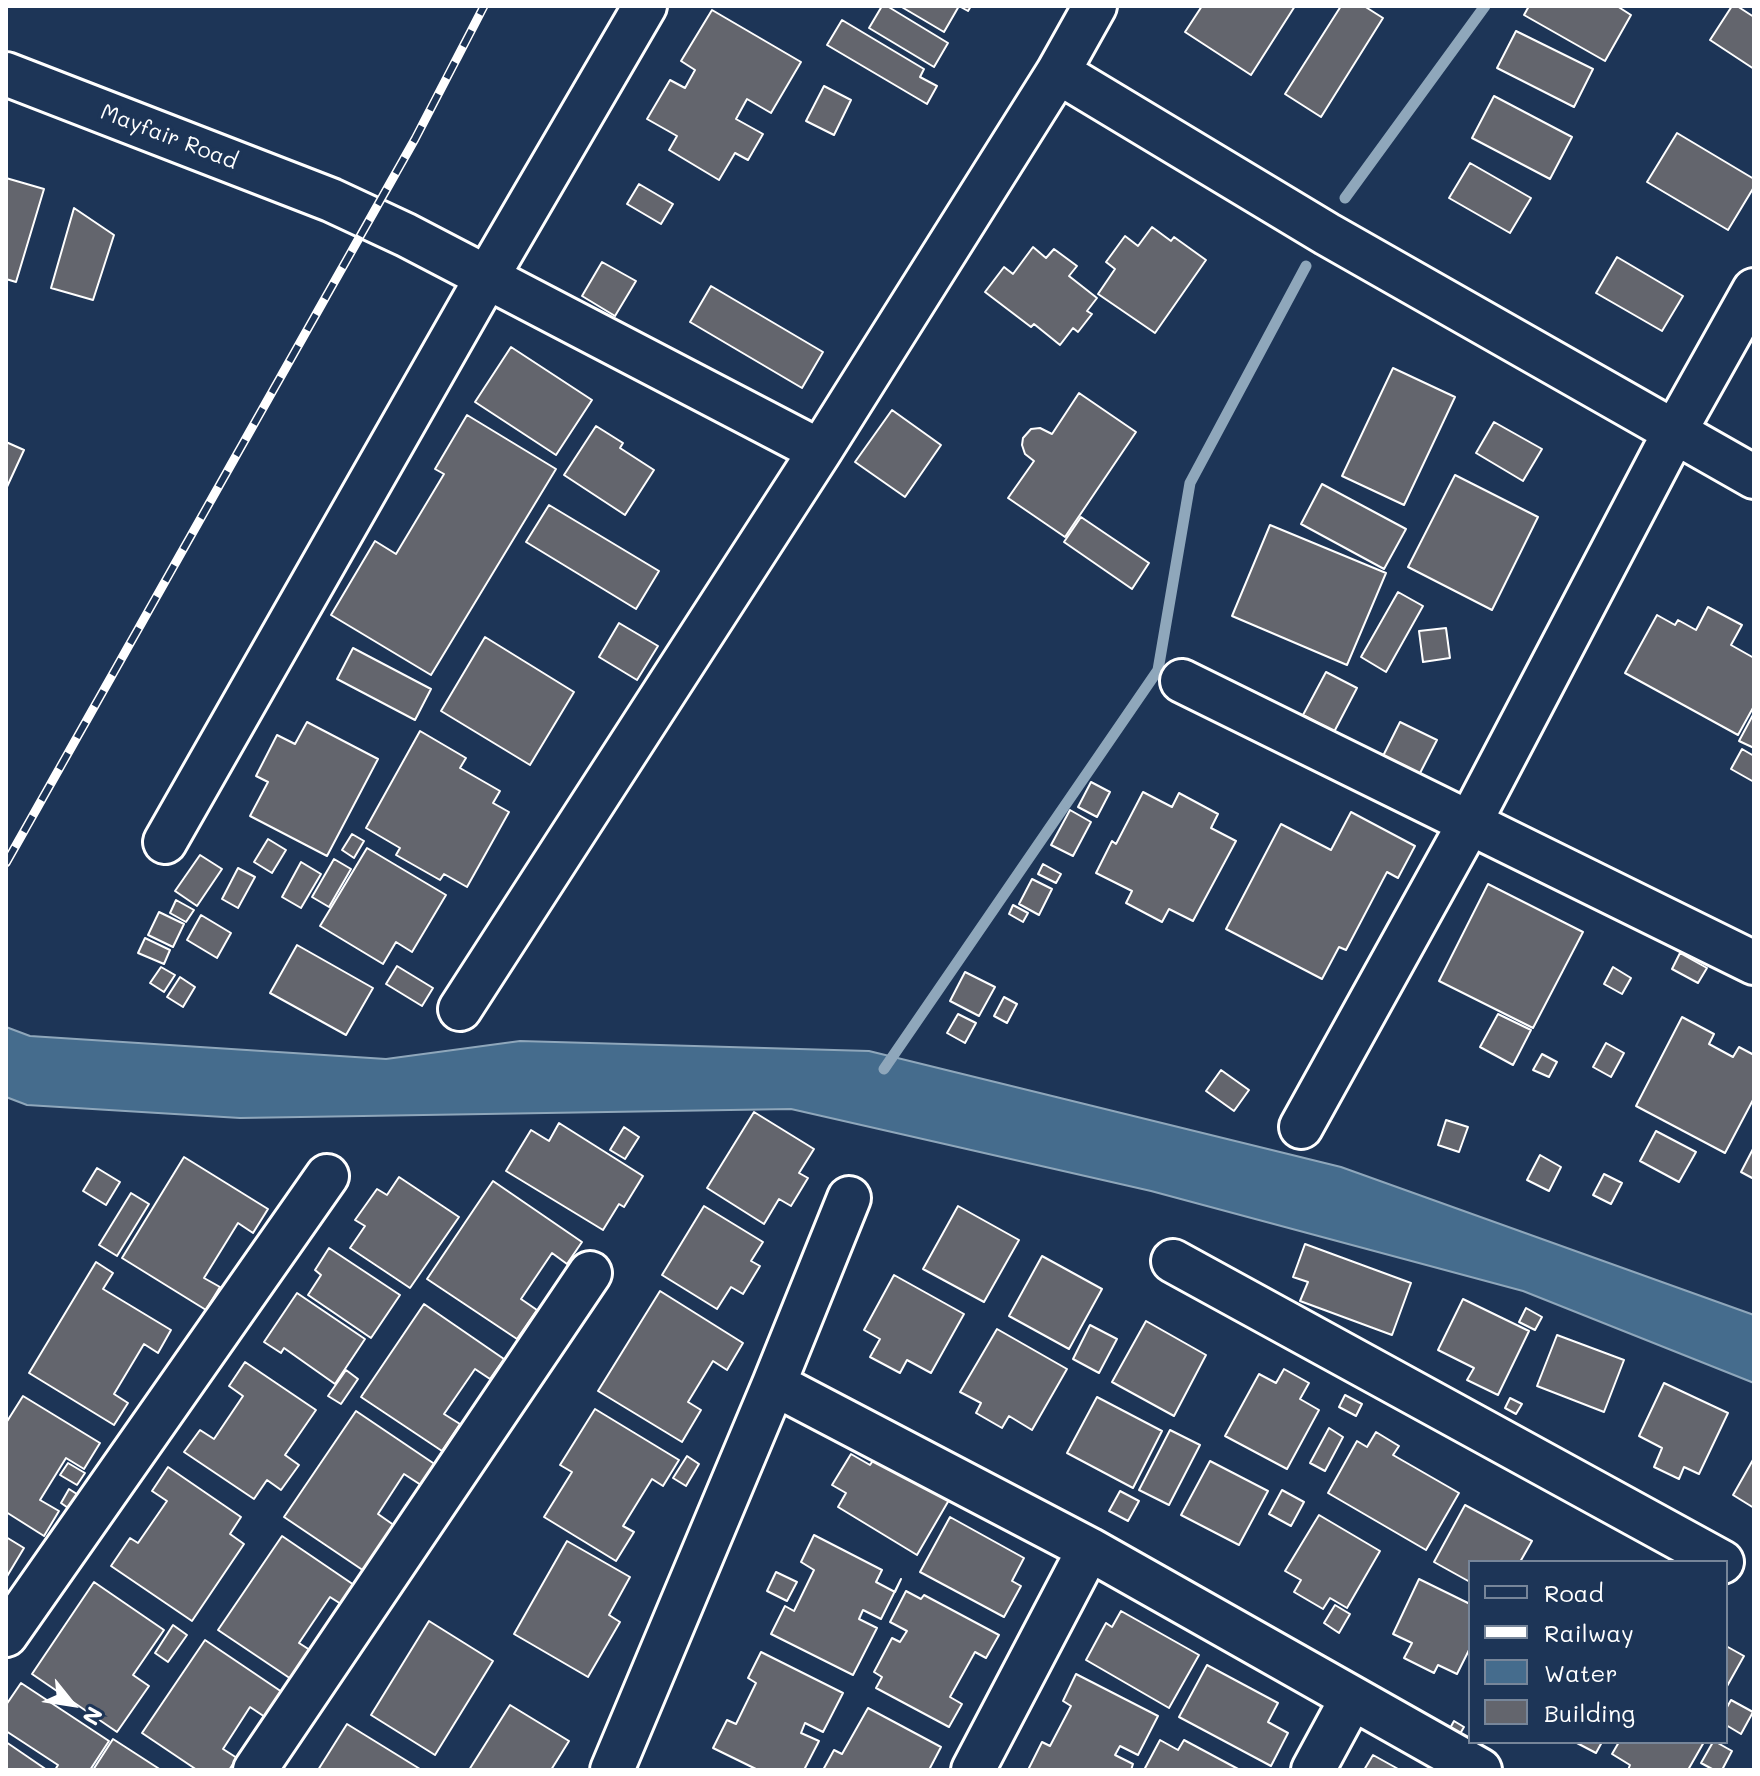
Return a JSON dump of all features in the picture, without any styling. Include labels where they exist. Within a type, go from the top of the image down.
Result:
[{"type":"street","points":[[165,842],[645,6]]},
{"type":"street","points":[[460,1009],[820,451],[1058,72],[1095,6]]},
{"type":"street","points":[[1058,72],[1327,234],[1754,477]]},
{"type":"street","name":"Mayfair Road","points":[[6,74],[331,200],[406,235],[820,451]]},
{"type":"street","points":[[1301,1127],[1470,822],[1675,431],[1754,290]]},
{"type":"street","points":[[1182,681],[1754,963]]},
{"type":"street","points":[[6,1635],[327,1176]]},
{"type":"street","points":[[612,1770],[849,1198]]},
{"type":"street","points":[[1173,1261],[1719,1560]]},
{"type":"street","points":[[255,1770],[590,1273]]},
{"type":"street","points":[[774,1384],[1089,1549],[1480,1770]]},
{"type":"street","points":[[973,1770],[1089,1549]]},
{"type":"street","points":[[1728,1565],[1754,1579]]},
{"type":"street","points":[[1313,1770],[1352,1698]]},
{"type":"water","points":[[6,1027],[30,1036],[386,1059],[520,1041],[869,1051],[1341,1167],[1754,1315],[1754,1383],[1523,1291],[1151,1191],[791,1109],[240,1118],[27,1105],[6,1097]]},
{"type":"building","points":[[882,6],[887,6],[948,43],[934,67],[869,28]]},
{"type":"building","points":[[900,6],[959,6],[944,32]]},
{"type":"building","points":[[1202,6],[1295,6],[1251,75],[1185,32]]},
{"type":"building","points":[[1341,6],[1364,6],[1383,18],[1321,117],[1285,94]]},
{"type":"building","points":[[1529,6],[1617,6],[1631,15],[1605,61],[1524,15]]},
{"type":"building","points":[[1732,6],[1754,17],[1754,69],[1710,40]]},
{"type":"building","points":[[712,10],[801,62],[771,113],[747,99],[736,119],[763,134],[748,160],[735,153],[719,180],[669,150],[677,136],[647,119],[670,80],[685,88],[695,70],[681,61]]},
{"type":"building","points":[[842,20],[924,69],[920,77],[937,86],[927,104],[827,45]]},
{"type":"building","points":[[1516,31],[1593,69],[1574,107],[1497,68]]},
{"type":"building","points":[[824,86],[851,100],[834,135],[806,121]]},
{"type":"building","points":[[1494,96],[1572,137],[1550,179],[1472,138]]},
{"type":"building","points":[[1677,133],[1754,179],[1754,187],[1728,230],[1647,182]]},
{"type":"building","points":[[1470,163],[1531,198],[1510,233],[1449,198]]},
{"type":"building","points":[[6,178],[44,189],[16,282],[6,279]]},
{"type":"building","points":[[639,184],[673,204],[661,224],[627,204]]},
{"type":"building","points":[[74,208],[114,235],[93,300],[51,288]]},
{"type":"building","points":[[1152,227],[1171,241],[1174,237],[1206,260],[1155,333],[1098,294],[1115,269],[1106,262],[1125,236],[1138,246]]},
{"type":"building","points":[[1033,247],[1046,258],[1054,249],[1077,266],[1069,276],[1097,298],[1087,311],[1092,314],[1078,332],[1073,328],[1060,345],[985,292],[1004,267],[1013,274]]},
{"type":"building","points":[[1617,257],[1683,296],[1662,331],[1596,293]]},
{"type":"building","points":[[602,262],[636,281],[615,316],[582,296]]},
{"type":"building","points":[[711,286],[823,352],[802,388],[690,322]]},
{"type":"building","points":[[511,347],[592,400],[556,455],[475,402]]},
{"type":"building","points":[[1393,368],[1455,397],[1404,505],[1342,476]]},
{"type":"building","points":[[1079,393],[1136,432],[1065,537],[1008,498],[1034,461],[1025,454],[1023,438],[1031,429],[1040,428],[1052,434]]},
{"type":"building","points":[[892,410],[941,445],[905,497],[855,462]]},
{"type":"building","points":[[467,415],[556,469],[431,675],[331,615],[375,541],[396,554],[444,474],[435,469]]},
{"type":"building","points":[[1494,422],[1542,449],[1523,481],[1476,453]]},
{"type":"building","points":[[596,426],[623,443],[620,448],[654,470],[625,515],[564,475]]},
{"type":"building","points":[[6,442],[24,450],[6,489]]},
{"type":"building","points":[[1455,475],[1538,517],[1492,610],[1408,567]]},
{"type":"building","points":[[1322,484],[1406,529],[1384,569],[1301,524]]},
{"type":"building","points":[[549,505],[659,571],[636,609],[526,542]]},
{"type":"building","points":[[1081,517],[1149,563],[1132,589],[1064,542]]},
{"type":"building","points":[[1270,525],[1386,573],[1347,665],[1232,616]]},
{"type":"building","points":[[1398,592],[1423,606],[1386,672],[1361,657]]},
{"type":"building","points":[[1708,607],[1742,625],[1731,645],[1754,658],[1754,706],[1738,735],[1625,673],[1657,615],[1675,625],[1678,620],[1696,630]]},
{"type":"building","points":[[619,623],[658,646],[637,680],[599,657]]},
{"type":"building","points":[[1446,628],[1450,658],[1423,662],[1419,631]]},
{"type":"building","points":[[485,637],[574,692],[530,765],[441,711]]},
{"type":"building","points":[[353,648],[431,689],[415,720],[337,679]]},
{"type":"building","points":[[1326,672],[1357,688],[1334,732],[1303,715]]},
{"type":"building","points":[[1754,713],[1754,748],[1739,741]]},
{"type":"building","points":[[307,722],[378,759],[327,856],[250,816],[268,782],[256,776],[277,735],[295,744]]},
{"type":"building","points":[[1400,722],[1437,740],[1418,777],[1382,758]]},
{"type":"building","points":[[420,731],[466,758],[460,768],[500,791],[493,803],[509,812],[467,887],[444,874],[440,880],[396,855],[400,848],[366,828]]},
{"type":"building","points":[[1742,749],[1754,756],[1754,782],[1731,769]]},
{"type":"building","points":[[1091,782],[1110,792],[1097,817],[1078,807]]},
{"type":"building","points":[[1143,792],[1172,807],[1179,793],[1218,814],[1211,828],[1236,841],[1193,921],[1169,909],[1162,922],[1126,903],[1132,891],[1096,873],[1112,841],[1116,844]]},
{"type":"building","points":[[1070,810],[1091,822],[1073,856],[1051,845]]},
{"type":"building","points":[[1351,812],[1415,846],[1398,878],[1387,872],[1346,950],[1339,947],[1322,979],[1226,929],[1281,824],[1331,850]]},
{"type":"building","points":[[352,834],[364,841],[354,858],[342,850]]},
{"type":"building","points":[[268,839],[286,850],[272,873],[254,862]]},
{"type":"building","points":[[367,848],[446,895],[412,952],[396,942],[383,964],[320,926]]},
{"type":"building","points":[[200,855],[222,869],[197,906],[175,891]]},
{"type":"building","points":[[334,859],[351,869],[329,907],[312,897]]},
{"type":"building","points":[[301,862],[321,874],[301,908],[282,897]]},
{"type":"building","points":[[1043,864],[1061,874],[1056,883],[1038,874]]},
{"type":"building","points":[[238,868],[255,877],[238,908],[222,899]]},
{"type":"building","points":[[1032,879],[1052,889],[1039,915],[1019,904]]},
{"type":"building","points":[[1488,884],[1583,932],[1533,1028],[1439,981]]},
{"type":"building","points":[[176,900],[194,910],[186,922],[170,913]]},
{"type":"building","points":[[1013,905],[1028,913],[1023,922],[1009,914]]},
{"type":"building","points":[[159,912],[184,924],[173,947],[148,935]]},
{"type":"building","points":[[201,915],[231,933],[217,958],[187,940]]},
{"type":"building","points":[[145,938],[170,950],[164,964],[138,953]]},
{"type":"building","points":[[297,945],[373,988],[346,1035],[270,993]]},
{"type":"building","points":[[1680,953],[1707,968],[1698,983],[1672,969]]},
{"type":"building","points":[[397,966],[433,988],[422,1006],[386,984]]},
{"type":"building","points":[[161,967],[175,975],[164,992],[150,983]]},
{"type":"building","points":[[1613,967],[1631,978],[1622,994],[1604,984]]},
{"type":"building","points":[[965,972],[995,987],[979,1016],[950,1001]]},
{"type":"building","points":[[180,977],[195,987],[183,1007],[167,997]]},
{"type":"building","points":[[1004,997],[1017,1004],[1007,1023],[994,1016]]},
{"type":"building","points":[[958,1014],[976,1023],[965,1043],[947,1033]]},
{"type":"building","points":[[1498,1014],[1531,1030],[1513,1065],[1480,1047]]},
{"type":"building","points":[[1682,1017],[1714,1034],[1709,1044],[1733,1057],[1739,1047],[1754,1055],[1754,1098],[1725,1153],[1636,1106]]},
{"type":"building","points":[[1606,1043],[1624,1053],[1611,1077],[1593,1067]]},
{"type":"building","points":[[1542,1054],[1557,1062],[1549,1077],[1533,1070]]},
{"type":"building","points":[[1221,1070],[1249,1090],[1234,1111],[1206,1091]]},
{"type":"building","points":[[754,1112],[814,1149],[799,1173],[808,1178],[791,1206],[779,1199],[764,1224],[707,1188]]},
{"type":"building","points":[[1446,1120],[1468,1127],[1459,1152],[1438,1145]]},
{"type":"building","points":[[559,1123],[643,1176],[624,1207],[619,1204],[603,1230],[506,1171],[531,1130],[549,1141]]},
{"type":"building","points":[[624,1127],[639,1137],[625,1159],[610,1150]]},
{"type":"building","points":[[1656,1131],[1696,1152],[1679,1182],[1640,1161]]},
{"type":"building","points":[[1754,1147],[1754,1179],[1741,1172]]},
{"type":"building","points":[[1540,1155],[1561,1167],[1549,1191],[1527,1180]]},
{"type":"building","points":[[184,1157],[268,1209],[253,1233],[238,1223],[204,1278],[220,1287],[206,1310],[122,1258]]},
{"type":"building","points":[[97,1168],[120,1182],[106,1205],[83,1191]]},
{"type":"building","points":[[1604,1174],[1622,1183],[1611,1204],[1593,1195]]},
{"type":"building","points":[[399,1177],[459,1217],[410,1288],[350,1248],[365,1226],[355,1220],[377,1189],[387,1195]]},
{"type":"building","points":[[493,1181],[582,1242],[567,1264],[552,1253],[521,1299],[537,1310],[517,1339],[427,1279]]},
{"type":"building","points":[[131,1193],[149,1204],[117,1256],[99,1245]]},
{"type":"building","points":[[704,1206],[763,1242],[751,1261],[760,1266],[743,1294],[731,1287],[717,1309],[662,1275]]},
{"type":"building","points":[[958,1206],[1019,1240],[984,1302],[923,1269]]},
{"type":"building","points":[[1305,1244],[1411,1283],[1392,1335],[1300,1301],[1308,1282],[1293,1277]]},
{"type":"building","points":[[329,1248],[400,1295],[371,1338],[308,1295],[321,1275],[315,1270]]},
{"type":"building","points":[[1042,1256],[1102,1289],[1069,1349],[1009,1316]]},
{"type":"building","points":[[96,1262],[113,1273],[103,1289],[171,1330],[158,1353],[144,1344],[114,1394],[128,1403],[114,1425],[29,1373]]},
{"type":"building","points":[[894,1275],[964,1314],[931,1373],[907,1360],[900,1373],[870,1357],[880,1339],[864,1330]]},
{"type":"building","points":[[660,1291],[743,1343],[727,1370],[713,1361],[688,1402],[701,1410],[682,1442],[598,1391]]},
{"type":"building","points":[[297,1293],[365,1339],[335,1384],[284,1348],[281,1353],[264,1342]]},
{"type":"building","points":[[1463,1299],[1529,1331],[1498,1395],[1467,1380],[1474,1368],[1438,1350]]},
{"type":"building","points":[[424,1304],[504,1359],[490,1379],[475,1369],[444,1414],[460,1424],[442,1451],[361,1397]]},
{"type":"building","points":[[1526,1308],[1542,1317],[1535,1330],[1519,1322]]},
{"type":"building","points":[[1146,1321],[1206,1355],[1174,1416],[1112,1382]]},
{"type":"building","points":[[1090,1325],[1117,1339],[1099,1373],[1073,1359]]},
{"type":"building","points":[[997,1329],[1067,1369],[1032,1430],[1009,1416],[1002,1428],[976,1413],[981,1403],[960,1392]]},
{"type":"building","points":[[1557,1335],[1624,1360],[1604,1412],[1537,1386]]},
{"type":"building","points":[[245,1362],[316,1410],[285,1455],[299,1465],[281,1490],[267,1480],[254,1499],[184,1452],[200,1430],[214,1439],[243,1396],[229,1386]]},
{"type":"building","points":[[1284,1369],[1309,1383],[1300,1399],[1319,1410],[1287,1469],[1225,1436],[1259,1374],[1276,1383]]},
{"type":"building","points":[[346,1370],[358,1379],[341,1404],[328,1396]]},
{"type":"building","points":[[1664,1383],[1728,1413],[1699,1474],[1684,1467],[1679,1479],[1654,1467],[1662,1448],[1639,1436]]},
{"type":"building","points":[[1345,1395],[1362,1404],[1356,1416],[1339,1407]]},
{"type":"building","points":[[23,1396],[100,1443],[84,1469],[66,1458],[40,1500],[59,1511],[44,1536],[6,1512],[6,1423]]},
{"type":"building","points":[[1097,1397],[1162,1431],[1133,1488],[1067,1453]]},
{"type":"building","points":[[1510,1398],[1522,1404],[1516,1414],[1505,1408]]},
{"type":"building","points":[[595,1409],[679,1460],[663,1486],[652,1479],[623,1526],[634,1532],[616,1561],[544,1517],[572,1472],[560,1465]]},
{"type":"building","points":[[356,1411],[439,1467],[424,1487],[404,1474],[378,1514],[398,1528],[367,1573],[284,1517]]},
{"type":"building","points":[[1329,1428],[1343,1437],[1325,1471],[1310,1463]]},
{"type":"building","points":[[1170,1430],[1200,1445],[1169,1505],[1139,1490]]},
{"type":"building","points":[[1376,1432],[1399,1446],[1393,1455],[1459,1493],[1426,1550],[1328,1493],[1357,1441],[1367,1447]]},
{"type":"building","points":[[851,1454],[870,1465],[876,1456],[949,1500],[917,1555],[838,1507],[846,1493],[832,1485]]},
{"type":"building","points":[[687,1456],[699,1464],[686,1486],[673,1478]]},
{"type":"building","points":[[1754,1458],[1754,1508],[1733,1495]]},
{"type":"building","points":[[1210,1461],[1268,1491],[1239,1545],[1181,1515]]},
{"type":"building","points":[[68,1463],[85,1473],[77,1485],[60,1475]]},
{"type":"building","points":[[168,1467],[241,1517],[230,1534],[244,1544],[192,1621],[111,1566],[130,1538],[138,1543],[167,1501],[152,1491]]},
{"type":"building","points":[[69,1489],[80,1496],[71,1510],[61,1503]]},
{"type":"building","points":[[1282,1490],[1304,1502],[1291,1526],[1269,1514]]},
{"type":"building","points":[[1120,1491],[1139,1501],[1128,1521],[1109,1511]]},
{"type":"building","points":[[1465,1505],[1532,1541],[1521,1560],[1468,1560],[1468,1581],[1434,1562]]},
{"type":"building","points":[[1319,1515],[1380,1551],[1347,1608],[1330,1598],[1323,1609],[1294,1592],[1301,1580],[1285,1571]]},
{"type":"building","points":[[950,1517],[1024,1558],[1012,1581],[1021,1586],[1004,1617],[920,1572]]},
{"type":"building","points":[[814,1535],[882,1570],[876,1582],[895,1592],[881,1619],[863,1610],[859,1619],[877,1628],[853,1675],[771,1634],[785,1606],[794,1611],[814,1570],[801,1562]]},
{"type":"building","points":[[282,1536],[357,1587],[344,1606],[330,1597],[299,1643],[313,1652],[294,1681],[218,1630]]},
{"type":"building","points":[[6,1537],[24,1548],[6,1578]]},
{"type":"building","points":[[567,1541],[630,1577],[609,1615],[620,1622],[588,1677],[514,1634]]},
{"type":"building","points":[[776,1572],[797,1582],[787,1601],[767,1591]]},
{"type":"building","points":[[1419,1579],[1468,1603],[1468,1652],[1457,1674],[1438,1665],[1434,1673],[1404,1658],[1412,1643],[1393,1634]]},
{"type":"building","points":[[94,1582],[164,1630],[133,1675],[149,1686],[117,1732],[32,1674]]},
{"type":"building","points":[[906,1591],[921,1599],[924,1595],[999,1635],[986,1658],[975,1652],[950,1697],[962,1704],[949,1727],[876,1688],[882,1677],[874,1672],[892,1638],[900,1642],[907,1631],[890,1622]]},
{"type":"building","points":[[1335,1605],[1350,1614],[1339,1633],[1324,1623]]},
{"type":"building","points":[[1121,1611],[1199,1655],[1169,1708],[1086,1660],[1106,1623],[1112,1627]]},
{"type":"building","points":[[429,1621],[493,1661],[435,1755],[371,1715]]},
{"type":"building","points":[[173,1625],[187,1635],[168,1662],[155,1653]]},
{"type":"building","points":[[205,1640],[282,1692],[265,1717],[250,1707],[223,1749],[237,1758],[229,1770],[197,1770],[142,1733]]},
{"type":"building","points":[[1728,1647],[1744,1656],[1728,1684]]},
{"type":"building","points":[[761,1652],[843,1693],[823,1732],[805,1723],[801,1733],[819,1741],[804,1770],[758,1770],[713,1748],[727,1720],[736,1724],[756,1683],[748,1678]]},
{"type":"building","points":[[1207,1665],[1278,1703],[1268,1722],[1288,1733],[1271,1766],[1179,1717]]},
{"type":"building","points":[[1076,1674],[1158,1716],[1138,1755],[1120,1746],[1115,1755],[1133,1764],[1131,1770],[1028,1770],[1042,1742],[1050,1746],[1071,1706],[1063,1701]]},
{"type":"building","points":[[21,1683],[109,1741],[90,1770],[55,1770],[58,1765],[6,1731],[6,1705]]},
{"type":"building","points":[[1731,1700],[1753,1712],[1741,1734],[1728,1726]]},
{"type":"building","points":[[510,1705],[569,1741],[551,1770],[469,1770]]},
{"type":"building","points":[[868,1708],[941,1747],[929,1770],[823,1770],[834,1750],[842,1754]]},
{"type":"building","points":[[1454,1721],[1464,1727],[1458,1737],[1448,1732]]},
{"type":"building","points":[[347,1724],[420,1769],[420,1770],[318,1770]]},
{"type":"building","points":[[113,1739],[161,1770],[93,1770]]},
{"type":"building","points":[[1160,1740],[1178,1750],[1184,1740],[1240,1770],[1144,1770]]},
{"type":"building","points":[[6,1742],[47,1770],[6,1770]]},
{"type":"building","points":[[1579,1744],[1601,1744],[1596,1753]]},
{"type":"building","points":[[1618,1744],[1703,1744],[1688,1770],[1628,1770],[1630,1765],[1612,1754]]},
{"type":"building","points":[[1712,1744],[1720,1744],[1732,1751],[1722,1770],[1714,1770],[1701,1763]]},
{"type":"building","points":[[1373,1755],[1400,1770],[1364,1770]]},
{"type":"waterway","points":[[1345,198],[1485,6]]},
{"type":"waterway","points":[[884,1069],[1158,670],[1190,483],[1306,266]]},
{"type":"railway","points":[[6,863],[415,139],[484,6]]}]
